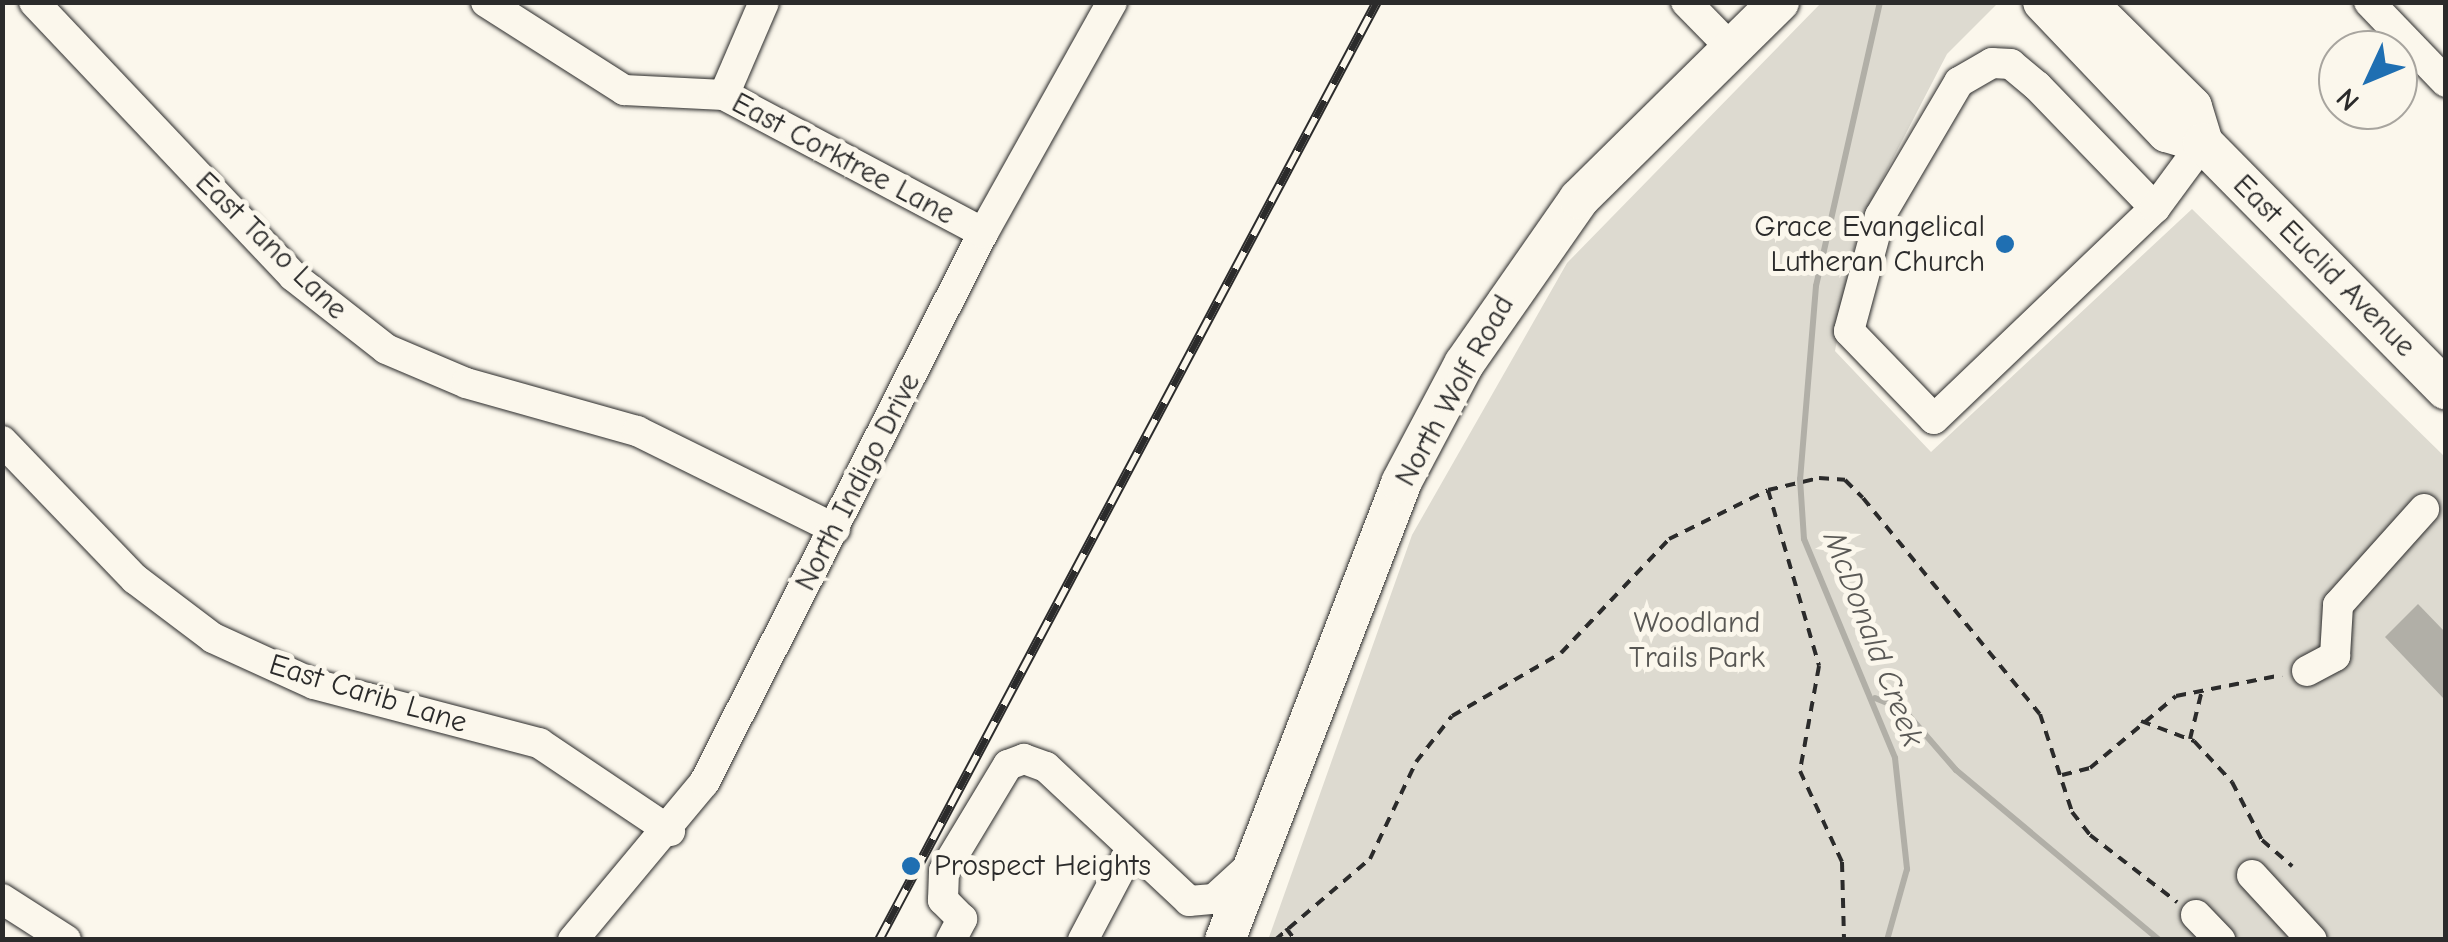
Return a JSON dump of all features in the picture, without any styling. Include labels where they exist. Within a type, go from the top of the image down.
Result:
[{"type":"main road","name":"North Wolf Road","points":[[1225,940],[1401,483],[1464,364],[1579,199],[1779,2]]},
{"type":"main road","name":"East Euclid Avenue","points":[[2043,2],[2167,132],[2203,143]]},
{"type":"main road","name":"East Euclid Avenue","points":[[2086,2],[2192,108],[2203,143],[2446,390]]},
{"type":"street","name":"East Tano Lane","points":[[34,2],[293,276],[372,340],[452,378],[672,444],[835,528]]},
{"type":"street","name":"East Corktree Lane","points":[[486,2],[624,90],[724,95],[984,233]]},
{"type":"street","points":[[724,95],[764,2]]},
{"type":"street","name":"North Indigo Drive","points":[[573,940],[670,830],[704,783],[984,233],[1112,2]]},
{"type":"street","points":[[1686,2],[1732,49]]},
{"type":"street","points":[[2369,2],[2446,82]]},
{"type":"street","points":[[2155,208],[2037,86],[2011,64],[1992,63],[1959,82],[1862,264],[1849,332],[1934,418],[2155,208],[2203,143]]},
{"type":"street","name":"East Carib Lane","points":[[2,440],[135,579],[213,638],[314,684],[539,744],[670,830]]},
{"type":"street","points":[[2307,671],[2335,656],[2338,606],[2424,509]]},
{"type":"street","points":[[951,940],[962,919],[943,900],[944,871],[1008,765],[1046,767],[1164,886],[1189,901],[1214,899],[1256,859]]},
{"type":"street","points":[[1083,940],[1130,851]]},
{"type":"street","points":[[2252,875],[2312,940]]},
{"type":"street","points":[[2,899],[63,939]]},
{"type":"street","points":[[2191,912],[2220,940]]},
{"type":"path","points":[[1274,940],[1370,859],[1416,762],[1452,716],[1561,653],[1669,539],[1768,490],[1806,479],[1845,480],[1862,498],[2040,714],[2060,776],[2090,835],[2191,912]]},
{"type":"path","points":[[1768,490],[1819,666],[1800,771],[1842,862],[1844,940]]},
{"type":"path","points":[[2060,776],[2090,768],[2157,705],[2202,690],[2307,671]]},
{"type":"path","points":[[2190,739],[2202,690]]},
{"type":"path","points":[[2142,721],[2190,739],[2232,782],[2262,840],[2292,866]]},
{"type":"path","points":[[1286,928],[1295,940]]},
{"type":"path","points":[[1992,940],[2041,940]]},
{"type":"green space","name":"Woodland Trails Park","points":[[1821,3],[1998,3],[1947,54],[1859,224],[1835,351],[1931,452],[2192,209],[2445,457],[2445,939],[1268,940],[1412,535],[1567,263]]},
{"type":"shaded area","points":[[2418,604],[2445,632],[2445,700],[2385,637]]},
{"type":"waterway","name":"McDonald Creek","points":[[1880,2],[1816,286],[1800,479],[1804,539],[1895,758],[1907,869],[1887,940]]},
{"type":"waterway","points":[[1875,698],[1904,710],[1956,770],[2159,940]]},
{"type":"railway","points":[[879,940],[1377,2]]},
{"type":"place","name":"Grace Evangelical Lutheran Church","points":[[2005,244]]},
{"type":"place","name":"Prospect Heights","points":[[911,866]]}]
